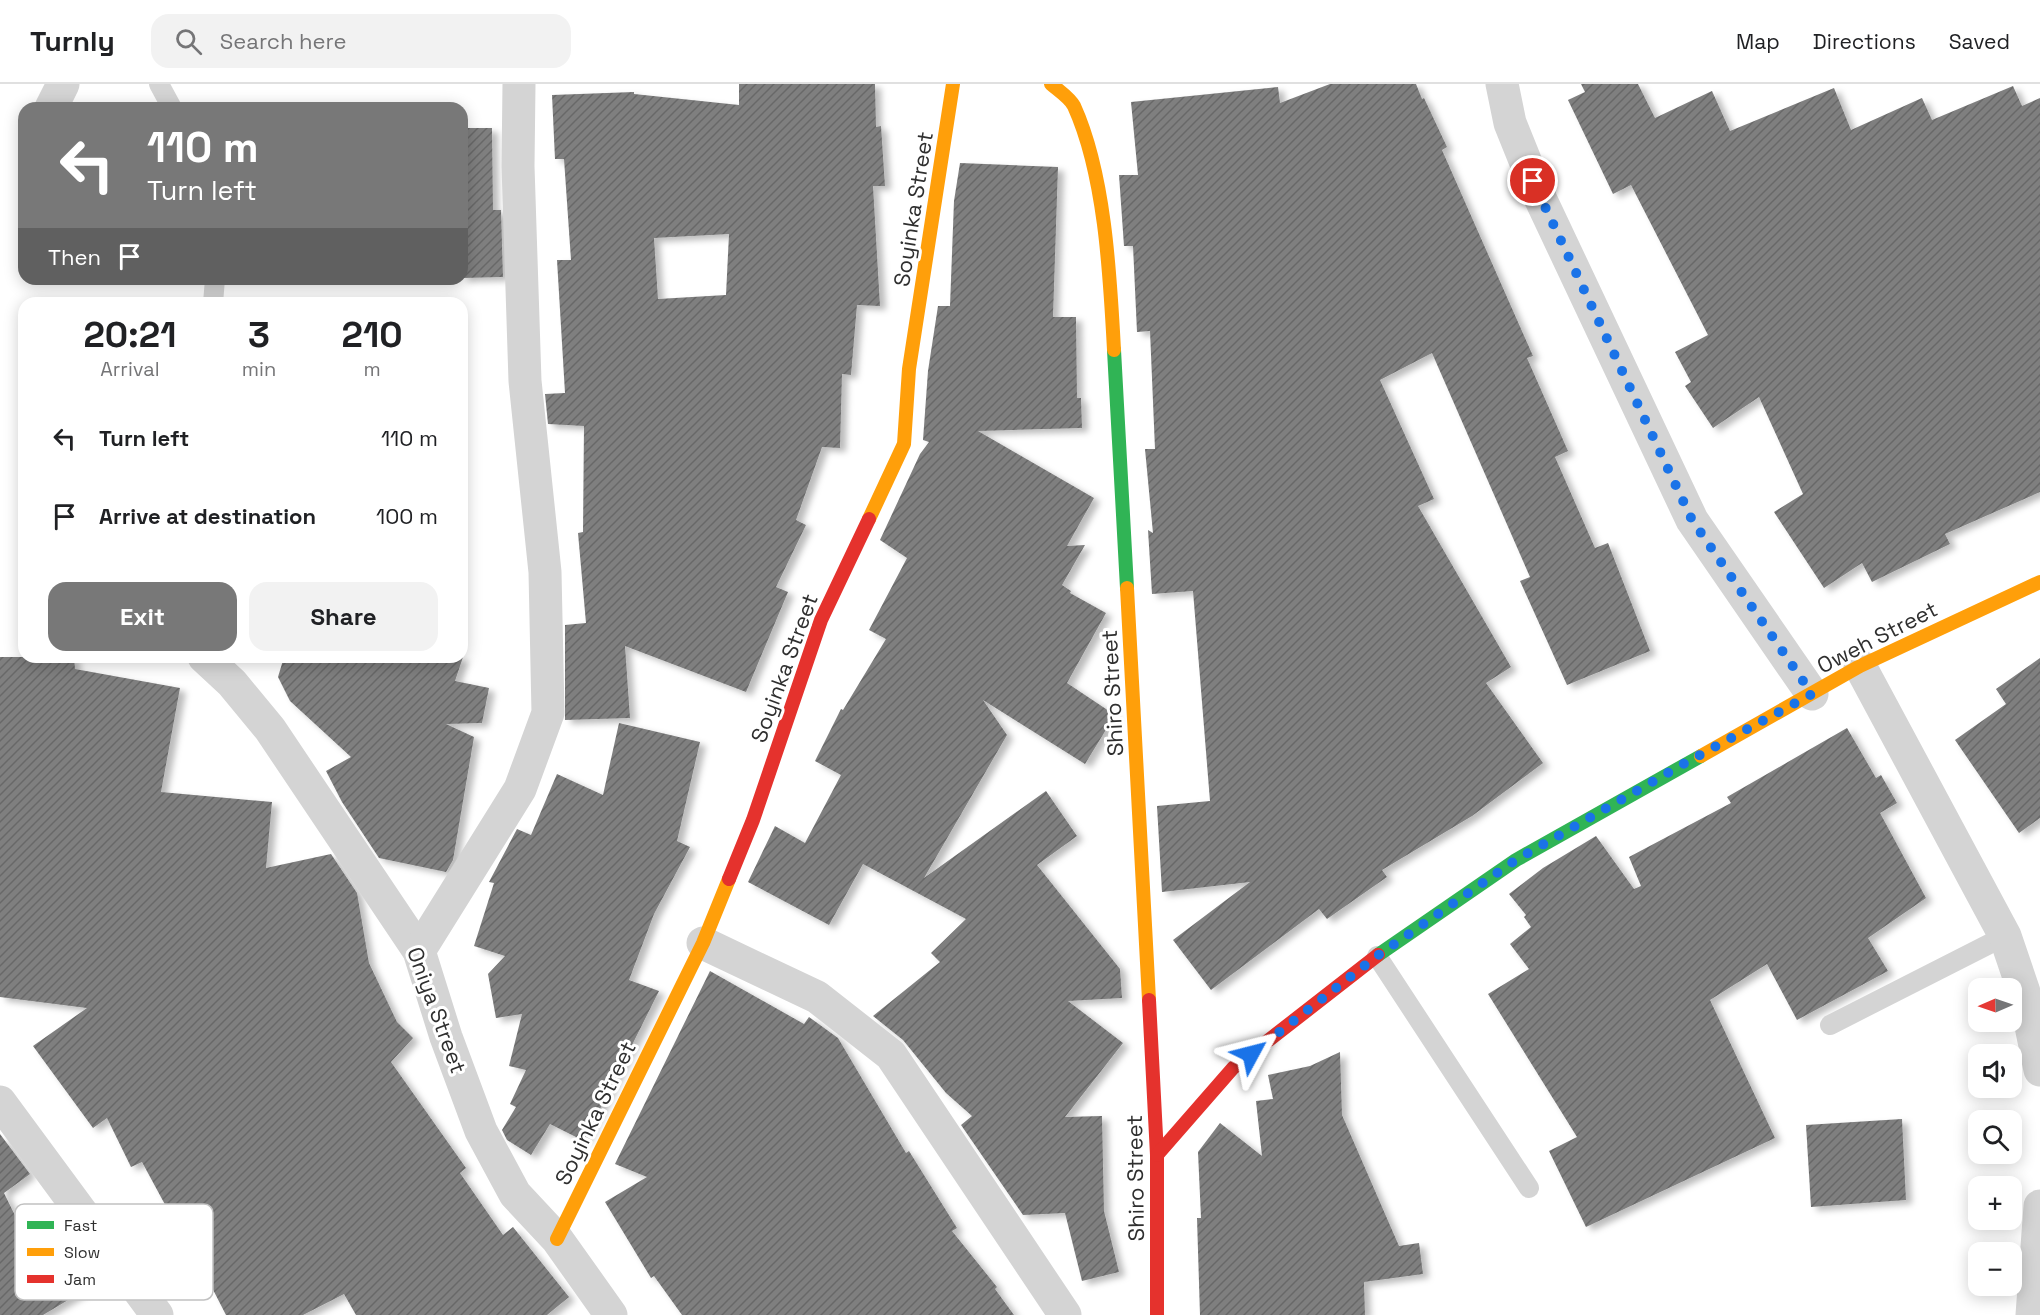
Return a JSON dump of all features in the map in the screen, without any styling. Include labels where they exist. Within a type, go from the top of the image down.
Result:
[{"type":"street","points":[[54,102],[63,84]]},
{"type":"street","points":[[419,951],[520,789],[548,713],[545,572],[525,381],[518,166],[519,84]]},
{"type":"street","name":"Soyinka Street","points":[[557,1239],[703,944],[753,820],[821,620],[904,444],[909,369],[953,84]]},
{"type":"street","name":"Shiro Street","points":[[1051,84],[1073,104],[1097,181],[1111,294],[1157,1155],[1157,1315]]},
{"type":"street","points":[[1502,84],[1510,123],[1541,200],[1692,520],[1812,694]]},
{"type":"street","name":"Oweh Street","points":[[1157,1155],[1233,1068],[1377,956],[1516,860],[1860,666],[2040,582]]},
{"type":"street","name":"Oniya Street","points":[[210,663],[232,683],[270,729],[419,951],[446,1037],[481,1131],[514,1194],[557,1239],[611,1315]]},
{"type":"street","points":[[1860,666],[2005,936],[2024,992],[2040,1070]]},
{"type":"street","points":[[703,944],[817,997],[891,1055],[1065,1315]]},
{"type":"street","points":[[0,1102],[75,1204]]},
{"type":"street","points":[[2032,1315],[2040,1206]]},
{"type":"street","points":[[146,1300],[157,1315]]},
{"type":"lane","points":[[159,84],[169,102]]},
{"type":"lane","points":[[1830,1025],[2005,936]]},
{"type":"lane","points":[[1377,956],[1528,1188]]},
{"type":"building","points":[[739,84],[875,84],[876,127],[881,126],[885,186],[873,186],[880,306],[857,305],[851,375],[842,374],[840,448],[822,447],[796,520],[806,525],[776,587],[788,592],[746,692],[625,646],[630,718],[565,720],[565,625],[586,623],[578,533],[583,532],[584,426],[548,424],[545,394],[565,393],[557,260],[571,260],[564,159],[555,159],[552,95],[634,92],[634,94],[739,105]],"holes":[[[729,234],[726,295],[658,299],[654,238]]]},
{"type":"building","points":[[1330,84],[1416,84],[1422,99],[1424,98],[1447,147],[1442,150],[1533,356],[1527,358],[1568,451],[1555,457],[1595,548],[1608,543],[1650,651],[1567,685],[1520,581],[1530,577],[1432,353],[1380,380],[1434,499],[1418,506],[1511,667],[1486,683],[1543,763],[1472,816],[1382,870],[1387,877],[1327,919],[1319,909],[1211,990],[1173,940],[1250,882],[1162,892],[1157,806],[1210,801],[1193,591],[1152,594],[1148,530],[1153,533],[1145,449],[1155,449],[1150,331],[1137,332],[1133,246],[1124,246],[1119,175],[1138,175],[1131,102],[1278,87],[1280,103]]},
{"type":"building","points":[[1581,84],[1638,84],[1655,118],[1712,91],[1730,131],[1834,88],[1851,130],[1922,98],[1932,120],[2013,86],[2022,106],[2040,98],[2040,492],[1945,534],[1950,544],[1872,582],[1862,563],[1824,588],[1774,512],[1803,494],[1759,397],[1713,428],[1685,386],[1691,382],[1675,352],[1708,335],[1631,185],[1613,194],[1568,100],[1585,92]]},
{"type":"building","points":[[468,128],[492,128],[493,210],[501,210],[503,277],[468,278]]},
{"type":"building","points":[[960,163],[1058,167],[1053,317],[1076,317],[1077,398],[1081,398],[1082,428],[978,431],[1094,498],[1067,546],[1085,545],[1062,585],[1071,591],[1070,593],[1106,613],[1067,683],[1115,715],[1085,764],[983,700],[1007,735],[924,878],[1046,791],[1077,836],[1037,865],[1120,969],[1122,998],[1068,1001],[1123,1043],[1065,1117],[1102,1116],[1104,1211],[1119,1272],[1082,1281],[1065,1213],[1023,1215],[961,1125],[972,1116],[946,1093],[903,1040],[873,1016],[940,962],[931,953],[966,919],[863,864],[829,925],[748,882],[775,826],[805,843],[841,775],[815,761],[841,709],[843,710],[886,639],[869,630],[907,558],[880,540],[920,454],[929,442],[923,440],[928,371],[938,306],[950,306],[954,201]]},
{"type":"building","points":[[0,657],[18,657],[18,663],[74,663],[75,669],[180,688],[161,792],[272,802],[266,868],[331,854],[357,893],[369,963],[397,1022],[413,1038],[391,1062],[466,1168],[460,1173],[503,1235],[513,1227],[569,1297],[547,1315],[356,1315],[344,1294],[303,1315],[226,1315],[213,1290],[213,1204],[165,1204],[142,1162],[131,1167],[107,1118],[93,1128],[33,1046],[87,1008],[0,997]]},
{"type":"building","points":[[2040,658],[2040,818],[2019,833],[1955,740],[2006,704],[1996,689]]},
{"type":"building","points":[[282,663],[461,663],[455,681],[489,688],[482,723],[446,724],[474,737],[453,860],[446,872],[379,858],[342,802],[326,771],[351,757],[290,701],[278,677]]},
{"type":"building","points":[[619,723],[700,742],[677,841],[690,847],[654,914],[629,980],[659,991],[584,1141],[550,1124],[531,1155],[507,1140],[502,1130],[516,1107],[510,1104],[526,1070],[509,1066],[522,1014],[496,1018],[488,974],[505,956],[474,946],[494,883],[489,882],[517,829],[531,835],[557,774],[603,795]]},
{"type":"building","points":[[1847,728],[1876,778],[1881,775],[1897,803],[1880,813],[1926,898],[1868,938],[1888,971],[1797,1020],[1767,964],[1710,1000],[1775,1138],[1586,1227],[1549,1151],[1577,1137],[1488,994],[1529,969],[1510,944],[1531,927],[1524,917],[1526,915],[1509,894],[1543,868],[1596,836],[1634,889],[1641,886],[1629,857],[1731,803],[1727,797]]},
{"type":"building","points":[[710,971],[804,1024],[809,1017],[838,1038],[906,1153],[909,1151],[957,1228],[952,1231],[997,1287],[995,1289],[1014,1315],[682,1315],[654,1276],[651,1278],[605,1202],[647,1177],[615,1164]]},
{"type":"building","points":[[1340,1052],[1342,1115],[1399,1246],[1419,1243],[1423,1274],[1364,1282],[1365,1315],[1200,1315],[1197,1218],[1201,1218],[1198,1152],[1220,1123],[1262,1156],[1256,1101],[1273,1099],[1268,1075],[1310,1066]]},
{"type":"building","points":[[1902,1119],[1906,1200],[1811,1207],[1806,1125]]},
{"type":"building","points":[[0,1134],[30,1174],[4,1193],[15,1215],[15,1300],[68,1300],[43,1315],[0,1315]]},
{"type":"traffic: fast","points":[[1114,350],[1127,588]]},
{"type":"traffic: fast","points":[[1378,955],[1516,860],[1701,756]]},
{"type":"traffic: slow","points":[[869,519],[904,444],[909,369],[953,84]]},
{"type":"traffic: slow","points":[[1051,84],[1074,106],[1093,162],[1108,258],[1114,350]]},
{"type":"traffic: slow","points":[[1701,756],[1860,666],[2040,582]]},
{"type":"traffic: slow","points":[[1127,588],[1149,1000]]},
{"type":"traffic: slow","points":[[557,1239],[703,943],[729,879]]},
{"type":"traffic: jam","points":[[729,879],[753,820],[821,620],[869,519]]},
{"type":"traffic: jam","points":[[1157,1155],[1233,1068],[1378,955]]},
{"type":"traffic: jam","points":[[1149,1000],[1157,1155],[1157,1315]]},
{"type":"route","points":[[1251,1054],[1377,956],[1516,860],[1687,762],[1812,694],[1692,520],[1533,181]]}]
